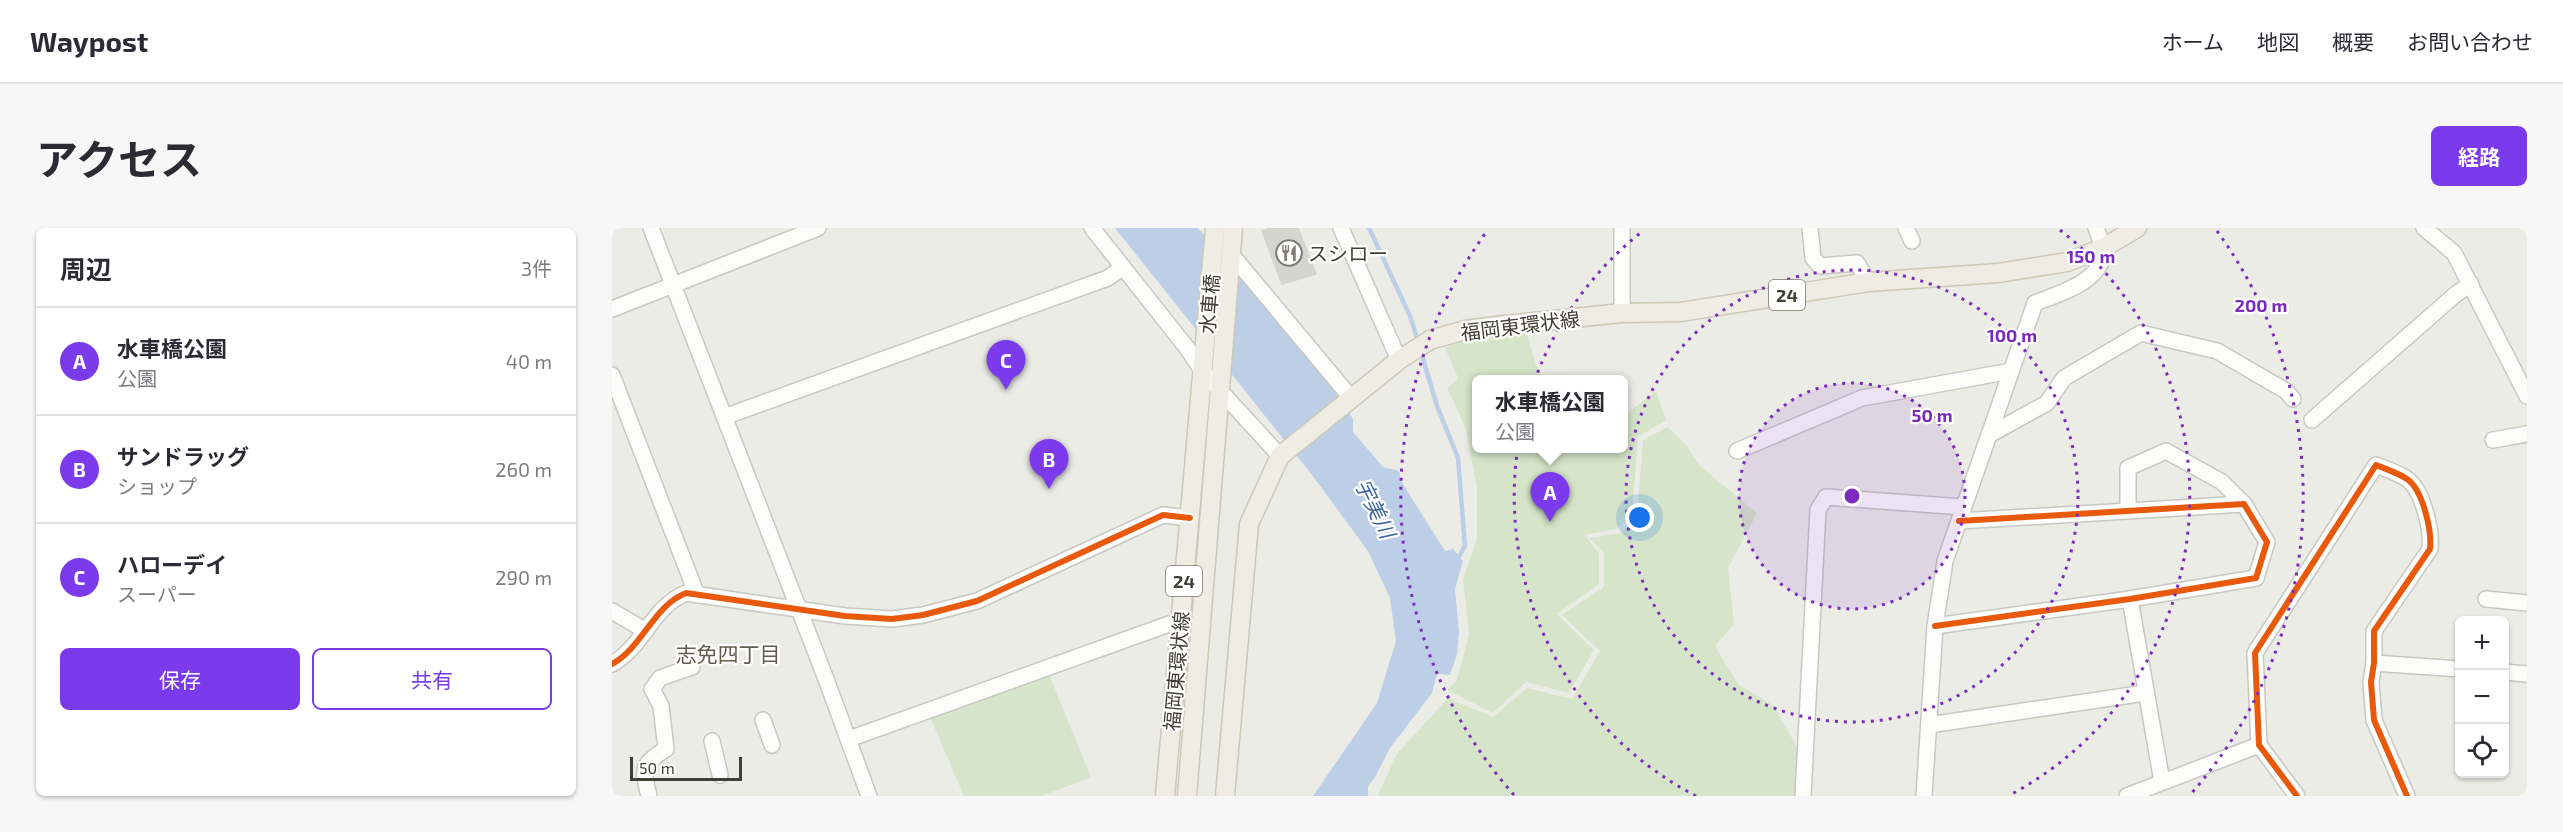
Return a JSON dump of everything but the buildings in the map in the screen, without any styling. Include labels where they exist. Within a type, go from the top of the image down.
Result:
[{"type":"main road","name":"24","points":[[1230,261],[1233,228]]},
{"type":"main road","name":"福岡東環状線","points":[[1225,796],[1249,524],[1284,453],[1403,358],[1430,340],[1465,330],[1622,313],[1681,312],[1868,282],[1998,273],[2067,262],[2103,248],[2138,228]]},
{"type":"main road","name":"水車橋","points":[[1203,369],[1214,234]]},
{"type":"main road","name":"水車橋","points":[[1221,388],[1230,261]]},
{"type":"main road","name":"福岡東環状線","points":[[1165,796],[1203,369]]},
{"type":"main road","name":"福岡東環状線","points":[[1187,796],[1221,388]]},
{"type":"street","points":[[651,228],[869,796]]},
{"type":"street","points":[[612,309],[818,228]]},
{"type":"street","points":[[1092,228],[1203,369],[1284,453]]},
{"type":"street","points":[[1341,228],[1403,358]]},
{"type":"street","points":[[1622,228],[1622,313]]},
{"type":"street","points":[[1810,228],[1813,258],[1820,266],[1857,263],[1868,282]]},
{"type":"street","points":[[1924,796],[1935,626],[1945,561],[2035,303],[2069,290],[2088,277],[2101,263],[2103,248],[2096,228]]},
{"type":"street","points":[[2424,228],[2454,253],[2527,396]]},
{"type":"street","points":[[1230,261],[1349,401]]},
{"type":"street","points":[[724,417],[1108,278],[1123,267]]},
{"type":"street","points":[[2312,420],[2456,294],[2471,284]]},
{"type":"street","points":[[1989,435],[2047,403],[2064,378],[2141,333],[2217,351],[2286,392],[2293,399]]},
{"type":"street","points":[[1737,451],[1862,398],[2011,371]]},
{"type":"street","points":[[612,375],[697,595]]},
{"type":"street","points":[[2493,440],[2527,434]]},
{"type":"street","points":[[1935,626],[2130,599],[2256,578],[2267,542],[2244,504],[2222,482],[2166,450],[2128,468],[2128,511]]},
{"type":"street","points":[[2297,796],[2259,745],[2255,653],[2376,465],[2407,479],[2417,489],[2431,536],[2430,549],[2374,631],[2374,663],[2371,682],[2374,720],[2407,796]]},
{"type":"street","points":[[1803,796],[1818,510],[1826,497],[1961,514],[2128,511],[2244,504]]},
{"type":"street","points":[[612,664],[633,648],[674,598],[686,593],[892,620],[959,607],[999,592],[1163,515],[1190,518]]},
{"type":"street","points":[[2130,599],[2162,783]]},
{"type":"street","points":[[2486,599],[2527,603]]},
{"type":"street","points":[[612,611],[646,631]]},
{"type":"street","points":[[849,739],[1169,624],[1180,624]]},
{"type":"street","points":[[2374,663],[2455,669]]},
{"type":"street","points":[[649,796],[643,773],[646,762],[666,748],[661,706],[652,689],[660,678],[692,667]]},
{"type":"street","points":[[2509,672],[2527,674]]},
{"type":"street","points":[[1929,725],[2145,693]]},
{"type":"street","points":[[763,720],[772,745]]},
{"type":"street","points":[[712,741],[720,775]]},
{"type":"street","points":[[2127,796],[2259,745]]},
{"type":"green space","points":[[1525,328],[1539,375],[1472,375],[1472,453],[1628,453],[1628,413],[1656,391],[1666,420],[1638,437],[1632,515],[1616,529],[1585,535],[1599,554],[1599,584],[1557,614],[1594,650],[1569,693],[1526,682],[1493,713],[1447,690],[1457,680],[1469,634],[1463,579],[1477,539],[1477,488],[1466,429],[1447,388],[1458,378],[1445,348],[1472,337]]},
{"type":"green space","points":[[1668,427],[1686,445],[1700,466],[1757,513],[1728,568],[1734,624],[1715,646],[1738,684],[1774,706],[1798,749],[1794,796],[1378,796],[1396,755],[1448,698],[1493,717],[1527,688],[1572,699],[1600,651],[1562,615],[1604,587],[1604,552],[1589,538],[1620,533],[1637,516],[1643,440]]},
{"type":"green space","points":[[1048,672],[1091,777],[1042,796],[964,796],[930,717]]},
{"type":"water","name":"宇美川","points":[[1115,228],[1198,228],[1249,282],[1336,394],[1353,419],[1353,432],[1383,467],[1399,471],[1401,481],[1445,551],[1453,549],[1463,561],[1455,589],[1459,633],[1457,654],[1450,675],[1437,674],[1432,693],[1390,748],[1368,786],[1368,796],[1313,796],[1377,703],[1396,641],[1390,598],[1368,551],[1312,475]]},
{"type":"waterway","points":[[1369,228],[1410,316],[1418,341]]},
{"type":"waterway","points":[[1421,352],[1437,406],[1458,458],[1465,546],[1457,560]]},
{"type":"cycle path","points":[[2297,796],[2259,745],[2255,653],[2376,465],[2400,475],[2413,484],[2425,511],[2430,541],[2430,549],[2374,631],[2374,663],[2371,682],[2374,720],[2407,796]]},
{"type":"cycle path","points":[[1935,626],[2130,599],[2256,578],[2267,542],[2244,504],[1959,521]]},
{"type":"cycle path","points":[[612,664],[632,648],[665,607],[686,593],[845,616],[892,619],[923,615],[977,601],[1163,515],[1190,518]]},
{"type":"place","name":"スシロー","points":[[1289,253]]},
{"type":"place","name":"ハローデイ","points":[[1006,390]]},
{"type":"place","name":"サンドラッグ","points":[[1049,489]]},
{"type":"place","name":"水車橋公園","points":[[1550,522]]},
{"type":"district","name":"志免四丁目","points":[[728,653]]}]
